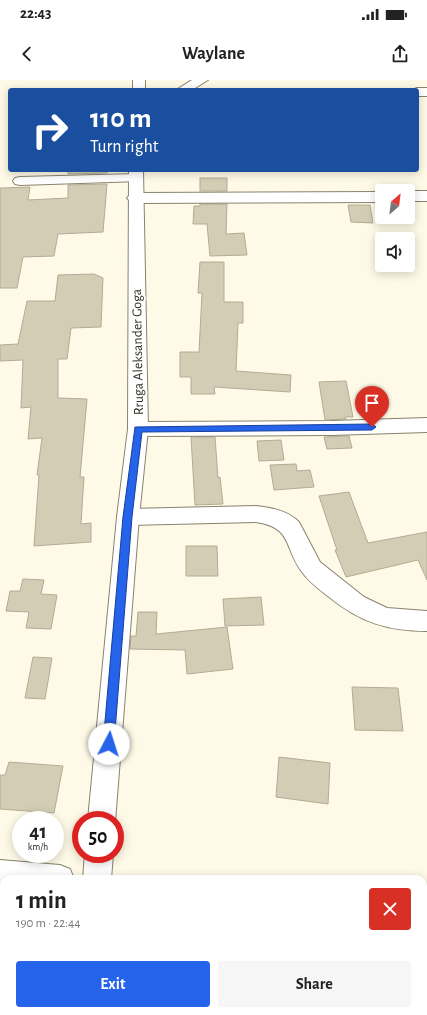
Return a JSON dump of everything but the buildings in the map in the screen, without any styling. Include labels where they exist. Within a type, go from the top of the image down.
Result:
[{"type":"street","points":[[186,88],[202,80]]},
{"type":"street","points":[[20,181],[136,174]]},
{"type":"street","name":"Rruga Aleksander Goga","points":[[103,811],[128,517],[138,429],[136,174]]},
{"type":"street","points":[[415,196],[427,196]]},
{"type":"street","points":[[135,198],[375,197]]},
{"type":"street","points":[[138,429],[331,428],[427,425]]},
{"type":"street","points":[[128,517],[256,514],[275,517],[290,524],[307,562],[320,577],[356,606],[379,617],[407,621],[427,621]]},
{"type":"street","points":[[97,875],[99,863]]},
{"type":"street","points":[[0,874],[12,875]]},
{"type":"route","points":[[109,744],[128,517],[138,429],[372,427]]}]
